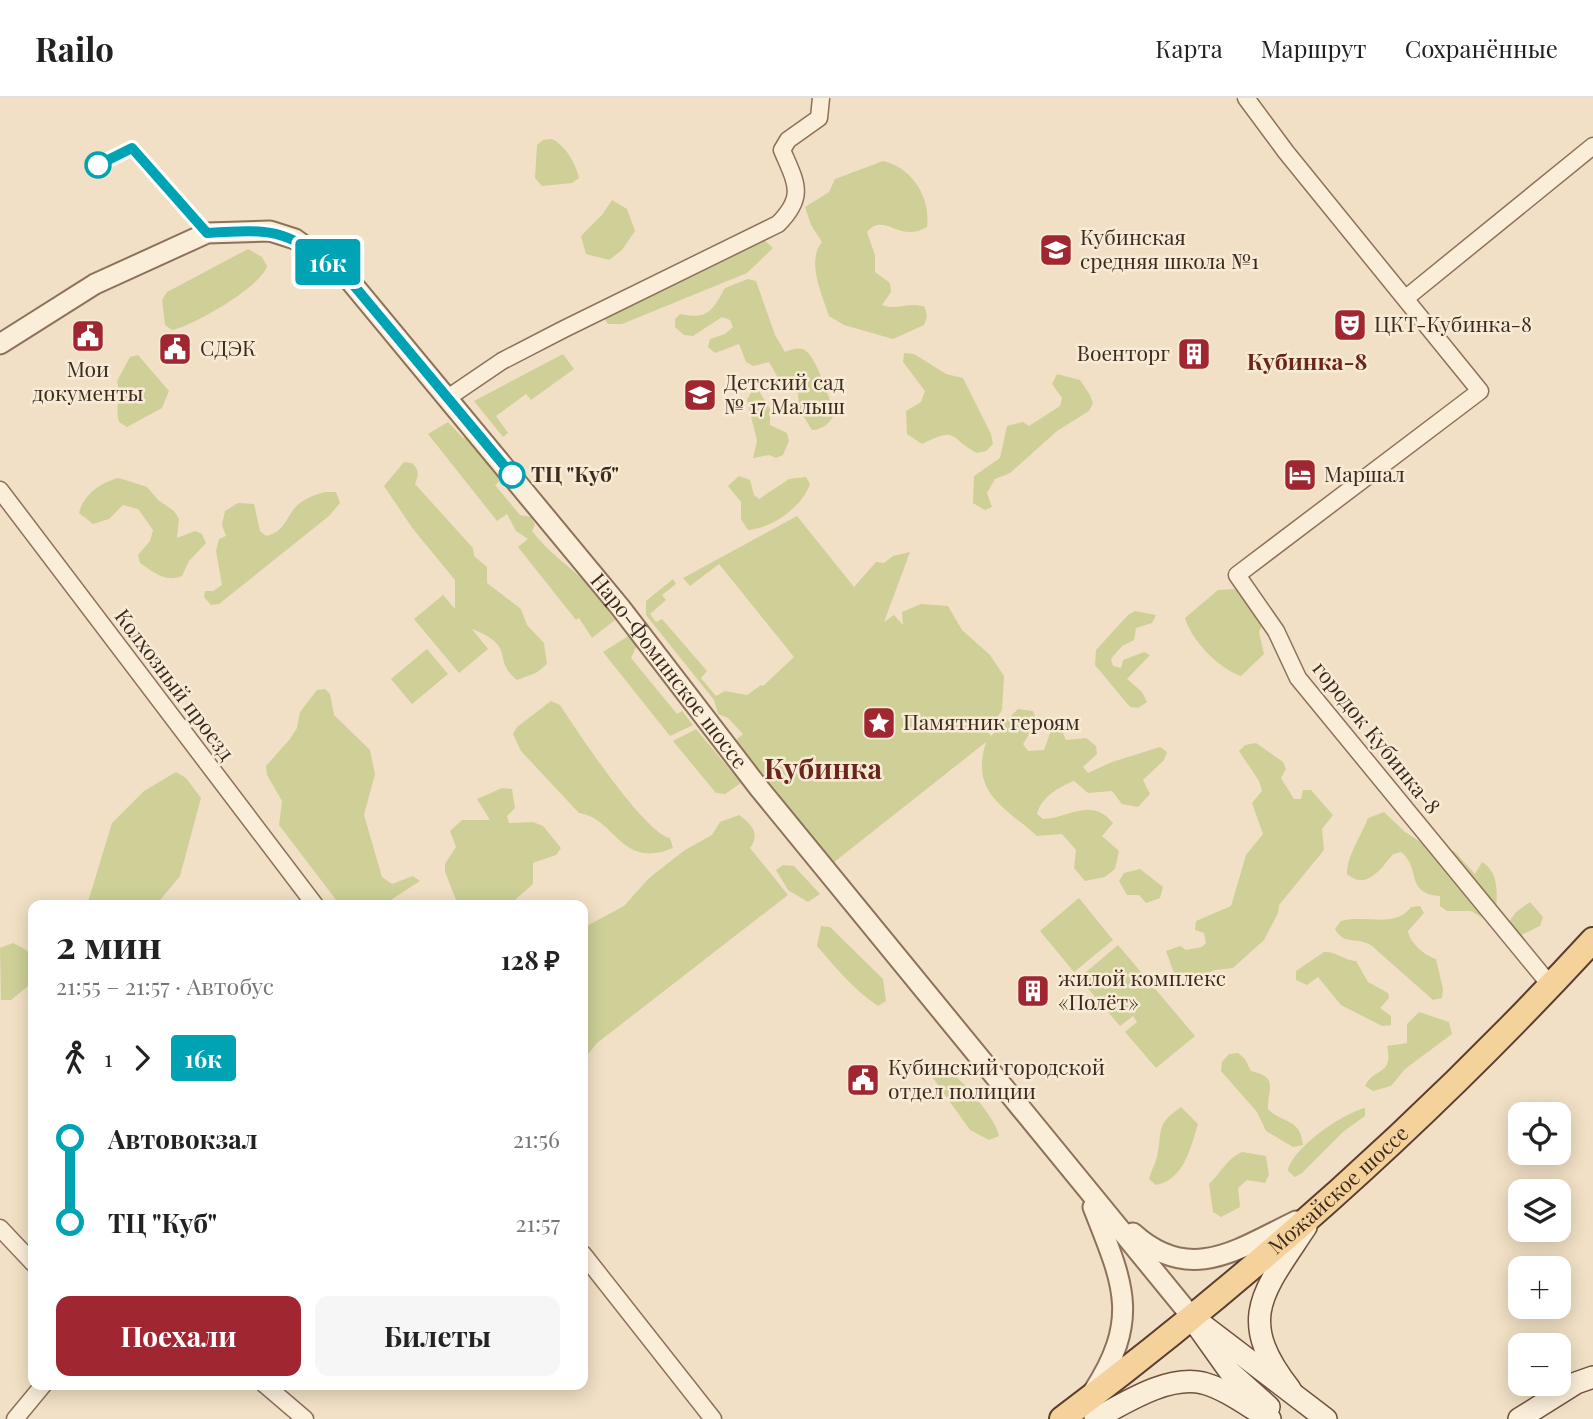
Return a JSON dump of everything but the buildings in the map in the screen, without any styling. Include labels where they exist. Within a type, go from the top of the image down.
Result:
[{"type":"main road","name":"Можайское шоссе","points":[[1062,1419],[1091,1410],[1191,1316],[1316,1211],[1394,1140],[1551,986],[1593,940]]},
{"type":"main road","points":[[1290,1389],[1262,1346],[1259,1325],[1261,1307],[1268,1284],[1316,1211]]},
{"type":"main road","name":"Наро-Фоминское шоссе","points":[[1191,1316],[1326,1419]]},
{"type":"main road","name":"Наро-Фоминское шоссе","points":[[1191,1316],[1230,1373],[1281,1419]]},
{"type":"main road","points":[[1519,1419],[1576,1383],[1593,1377]]},
{"type":"main road","points":[[1091,1410],[1189,1382],[1216,1388],[1270,1419]]},
{"type":"street","points":[[449,397],[502,361],[551,335],[778,224],[789,213],[797,197],[796,183],[782,150],[788,140],[819,118],[821,98]]},
{"type":"street","name":"городок Кубинка-8","points":[[1246,98],[1286,152],[1480,391],[1237,575],[1276,631],[1298,678],[1551,986]]},
{"type":"street","points":[[1406,298],[1593,146]]},
{"type":"street","name":"Наро-Фоминское шоссе","points":[[0,345],[95,284],[207,233],[270,231],[295,239],[346,276],[449,397],[620,607],[759,788],[1191,1316]]},
{"type":"street","name":"Колхозный проезд","points":[[0,490],[311,900]]},
{"type":"street","points":[[1086,1189],[1150,1248],[1171,1259],[1189,1261],[1226,1255],[1316,1211]]},
{"type":"street","points":[[1086,1189],[1112,1256],[1125,1311],[1115,1349],[1091,1410]]},
{"type":"street","points":[[0,1228],[28,1258]]},
{"type":"street","points":[[588,1260],[713,1419]]},
{"type":"street","points":[[15,1419],[39,1390]]},
{"type":"street","points":[[271,1390],[305,1419]]},
{"type":"green space","points":[[552,139],[565,150],[575,167],[579,178],[572,183],[542,186],[535,178],[537,145],[543,140]]},
{"type":"green space","points":[[883,161],[893,164],[911,177],[922,195],[927,216],[927,227],[917,231],[900,231],[880,225],[867,232],[875,255],[875,272],[890,283],[891,292],[882,305],[925,307],[927,317],[924,325],[893,339],[844,325],[829,316],[815,268],[817,250],[822,242],[811,225],[805,207],[829,192],[835,179]]},
{"type":"green space","points":[[612,200],[627,209],[635,231],[622,250],[609,260],[586,254],[581,236],[602,215]]},
{"type":"green space","points":[[762,238],[773,248],[747,273],[622,324],[608,324],[604,318]]},
{"type":"green space","points":[[248,249],[262,257],[267,266],[253,284],[226,304],[195,321],[172,330],[165,325],[162,300],[167,292]]},
{"type":"green space","points":[[748,279],[756,281],[775,335],[785,352],[804,350],[814,362],[835,413],[823,427],[812,430],[799,409],[798,393],[782,385],[769,362],[753,366],[746,362],[739,344],[715,353],[708,347],[710,339],[725,334],[733,327],[730,320],[722,317],[693,336],[684,335],[675,327],[675,319],[680,314],[697,316],[708,312],[725,288]]},
{"type":"green space","points":[[904,353],[914,354],[946,374],[963,378],[991,434],[993,444],[986,451],[977,453],[953,436],[942,435],[922,444],[907,434],[906,411],[921,402],[925,391],[903,362]]},
{"type":"green space","points":[[563,354],[574,369],[531,400],[526,394],[496,416],[508,433],[503,437],[474,401]]},
{"type":"green space","points":[[138,355],[169,391],[162,408],[127,427],[119,422],[117,381],[130,357]]},
{"type":"green space","points":[[1057,374],[1080,380],[1093,403],[1089,411],[1057,431],[1010,473],[995,479],[987,493],[992,507],[985,510],[973,503],[974,476],[1000,458],[1007,426],[1023,422],[1029,426],[1060,406],[1062,398],[1052,384]]},
{"type":"green space","points":[[759,391],[770,409],[770,425],[787,433],[789,441],[783,455],[776,458],[769,455],[753,458],[757,441],[747,400],[751,392]]},
{"type":"green space","points":[[448,422],[463,438],[467,436],[502,479],[495,485],[520,515],[531,517],[535,525],[532,531],[538,539],[592,588],[615,620],[592,638],[579,618],[576,620],[518,547],[528,539],[516,531],[507,514],[497,521],[428,434]]},
{"type":"green space","points":[[404,462],[412,463],[418,472],[415,484],[473,548],[474,556],[487,567],[487,583],[521,609],[527,625],[544,643],[547,664],[536,673],[517,680],[509,673],[495,642],[472,629],[488,649],[459,673],[414,619],[443,595],[455,609],[455,580],[413,529],[384,486]]},
{"type":"green space","points":[[739,476],[750,480],[754,495],[759,499],[789,479],[806,477],[810,484],[800,501],[785,515],[767,525],[748,530],[741,519],[741,502],[728,486]]},
{"type":"green space","points":[[119,478],[147,487],[158,500],[174,511],[179,519],[177,538],[195,531],[202,534],[206,543],[189,561],[182,576],[165,577],[140,563],[138,555],[150,541],[153,530],[138,509],[123,505],[109,519],[93,524],[79,513],[81,506],[94,490]]},
{"type":"green space","points":[[325,492],[336,492],[340,503],[329,516],[219,604],[211,605],[204,597],[205,591],[213,591],[222,585],[216,551],[219,539],[226,536],[222,525],[225,511],[238,503],[254,504],[260,531],[266,536],[280,529],[301,503]]},
{"type":"green space","points":[[797,516],[854,587],[876,562],[884,563],[893,556],[910,552],[884,622],[894,615],[903,625],[902,612],[921,604],[948,606],[962,630],[990,655],[1004,676],[1002,710],[993,724],[983,725],[991,736],[1018,709],[1033,711],[1037,721],[1023,744],[1028,751],[1044,750],[1054,722],[1060,726],[1066,740],[1086,738],[1096,746],[1097,754],[1083,767],[1088,773],[1112,762],[1160,747],[1167,752],[1164,760],[1143,780],[1150,794],[1138,807],[1122,804],[1112,791],[1088,793],[1074,781],[1051,793],[1039,808],[1037,814],[1043,819],[1087,810],[1104,815],[1113,823],[1102,836],[1119,851],[1115,869],[1105,877],[1085,881],[1074,868],[1076,850],[1062,834],[1037,836],[1002,806],[986,786],[982,774],[986,742],[833,863],[736,740],[743,734],[728,718],[718,714],[714,700],[646,615],[646,601],[673,579],[676,584],[662,595],[666,600],[650,614],[656,622],[662,619],[707,671],[701,678],[716,696],[725,691],[747,695],[763,686],[794,657],[719,564],[690,586],[683,578]]},
{"type":"green space","points":[[1235,589],[1264,621],[1259,632],[1264,654],[1241,676],[1224,667],[1200,645],[1185,618],[1218,590]]},
{"type":"green space","points":[[1135,611],[1156,615],[1152,623],[1136,628],[1134,640],[1122,646],[1111,659],[1113,666],[1121,668],[1123,660],[1144,652],[1150,655],[1127,679],[1142,692],[1147,702],[1138,708],[1130,707],[1095,665],[1096,650],[1128,615]]},
{"type":"green space","points":[[630,635],[637,645],[631,658],[677,714],[682,711],[693,725],[670,736],[603,652]]},
{"type":"green space","points":[[427,649],[448,674],[412,704],[391,679]]},
{"type":"green space","points":[[325,689],[330,694],[334,715],[370,750],[375,774],[364,815],[382,877],[392,884],[413,876],[420,881],[391,900],[336,900],[279,825],[282,801],[267,775],[266,766],[290,739],[297,728],[300,712],[317,690]]},
{"type":"green space","points":[[551,701],[560,705],[629,801],[659,832],[670,838],[673,848],[655,853],[641,853],[630,848],[602,824],[579,813],[521,751],[513,734],[517,727]]},
{"type":"green space","points":[[696,729],[741,783],[725,794],[716,793],[673,741]]},
{"type":"green space","points":[[1256,743],[1283,762],[1286,769],[1281,778],[1294,799],[1301,799],[1303,790],[1311,790],[1333,815],[1322,829],[1324,850],[1279,905],[1278,913],[1264,940],[1233,968],[1215,970],[1193,979],[1174,973],[1166,951],[1180,946],[1186,950],[1202,947],[1206,943],[1204,933],[1195,930],[1196,921],[1231,906],[1246,855],[1263,834],[1252,803],[1262,791],[1259,781],[1239,751],[1245,745]]},
{"type":"green space","points":[[176,772],[186,778],[201,798],[180,876],[160,900],[89,900],[112,823],[144,791]]},
{"type":"green space","points":[[502,788],[512,789],[515,808],[507,816],[509,823],[533,822],[543,826],[561,848],[556,855],[533,863],[533,884],[515,900],[456,900],[445,872],[445,864],[456,847],[450,831],[462,820],[490,820],[477,799]]},
{"type":"green space","points":[[1384,812],[1405,832],[1438,853],[1454,851],[1475,874],[1482,862],[1488,867],[1496,887],[1495,919],[1486,920],[1471,911],[1447,911],[1440,906],[1440,896],[1429,894],[1417,885],[1411,866],[1401,852],[1393,854],[1367,879],[1354,879],[1347,874],[1352,853],[1368,818]]},
{"type":"green space","points":[[739,815],[747,822],[755,834],[750,848],[788,895],[597,1043],[588,1053],[588,925],[624,906],[649,878],[685,850],[712,835],[720,822]]},
{"type":"green space","points":[[783,865],[794,866],[820,894],[808,902],[788,890],[776,870]]},
{"type":"green space","points":[[1140,869],[1163,887],[1160,898],[1146,903],[1139,895],[1127,895],[1119,881],[1124,873]]},
{"type":"green space","points":[[1079,898],[1113,940],[1074,972],[1040,931]]},
{"type":"green space","points":[[1530,902],[1543,917],[1540,926],[1517,937],[1511,931],[1509,922],[1516,912]]},
{"type":"green space","points":[[1420,906],[1424,913],[1408,931],[1418,948],[1436,959],[1443,989],[1442,998],[1433,1000],[1372,946],[1347,939],[1335,929],[1341,921],[1388,919],[1404,914],[1411,907]]},
{"type":"green space","points":[[821,926],[830,927],[883,979],[886,1001],[878,1006],[869,1000],[817,946]]},
{"type":"green space","points":[[13,943],[28,952],[28,986],[11,1000],[1,1000],[0,948]]},
{"type":"green space","points":[[1118,945],[1195,1036],[1156,1068],[1125,1032],[1137,1022],[1133,1016],[1120,1026],[1079,978]]},
{"type":"green space","points":[[1324,952],[1356,961],[1368,982],[1388,993],[1389,998],[1380,1008],[1391,1016],[1391,1025],[1382,1026],[1341,1005],[1318,977],[1307,985],[1296,980],[1296,971]]},
{"type":"green space","points":[[1419,1012],[1449,1022],[1452,1034],[1405,1069],[1391,1086],[1373,1091],[1365,1086],[1388,1062],[1387,1046],[1407,1043],[1407,1024]]},
{"type":"green space","points":[[1238,1053],[1245,1059],[1251,1071],[1269,1081],[1268,1109],[1299,1130],[1303,1145],[1293,1147],[1266,1131],[1257,1112],[1221,1071],[1222,1062],[1229,1054]]},
{"type":"green space","points":[[938,1063],[974,1095],[991,1118],[999,1136],[989,1140],[970,1130],[933,1078],[931,1069]]},
{"type":"green space","points":[[1181,1107],[1198,1124],[1192,1143],[1180,1170],[1166,1182],[1156,1185],[1149,1179],[1157,1157],[1162,1128],[1167,1118]]},
{"type":"green space","points":[[1365,1108],[1365,1116],[1344,1131],[1302,1173],[1295,1177],[1288,1171],[1308,1142],[1332,1124]]},
{"type":"green space","points":[[1242,1152],[1266,1156],[1269,1175],[1265,1183],[1247,1180],[1238,1188],[1240,1207],[1221,1217],[1213,1212],[1209,1184],[1228,1162]]},
{"type":"bus line","name":"16к","points":[[98,165],[132,148],[207,233],[270,231],[295,239],[321,256],[346,276],[512,475]]},
{"type":"place","name":"Кубинская средняя школа №1","points":[[1056,250]]},
{"type":"place","name":"ЦКТ-Кубинка-8","points":[[1350,325]]},
{"type":"place","name":"Мои документы","points":[[88,336]]},
{"type":"place","name":"СДЭК","points":[[175,349]]},
{"type":"place","name":"Военторг","points":[[1194,354]]},
{"type":"place","name":"Детский сад № 17 Малыш","points":[[700,395]]},
{"type":"place","name":"ТЦ \"Куб\"","points":[[512,475]]},
{"type":"place","name":"Маршал","points":[[1300,475]]},
{"type":"place","name":"Памятник героям","points":[[879,723]]},
{"type":"place","name":"жилой комплекс «Полёт»","points":[[1033,991]]},
{"type":"place","name":"Кубинский городской отдел полиции","points":[[863,1080]]},
{"type":"district","name":"Кубинка-8","points":[[1307,362]]},
{"type":"district","name":"Кубинка","points":[[823,769]]}]
